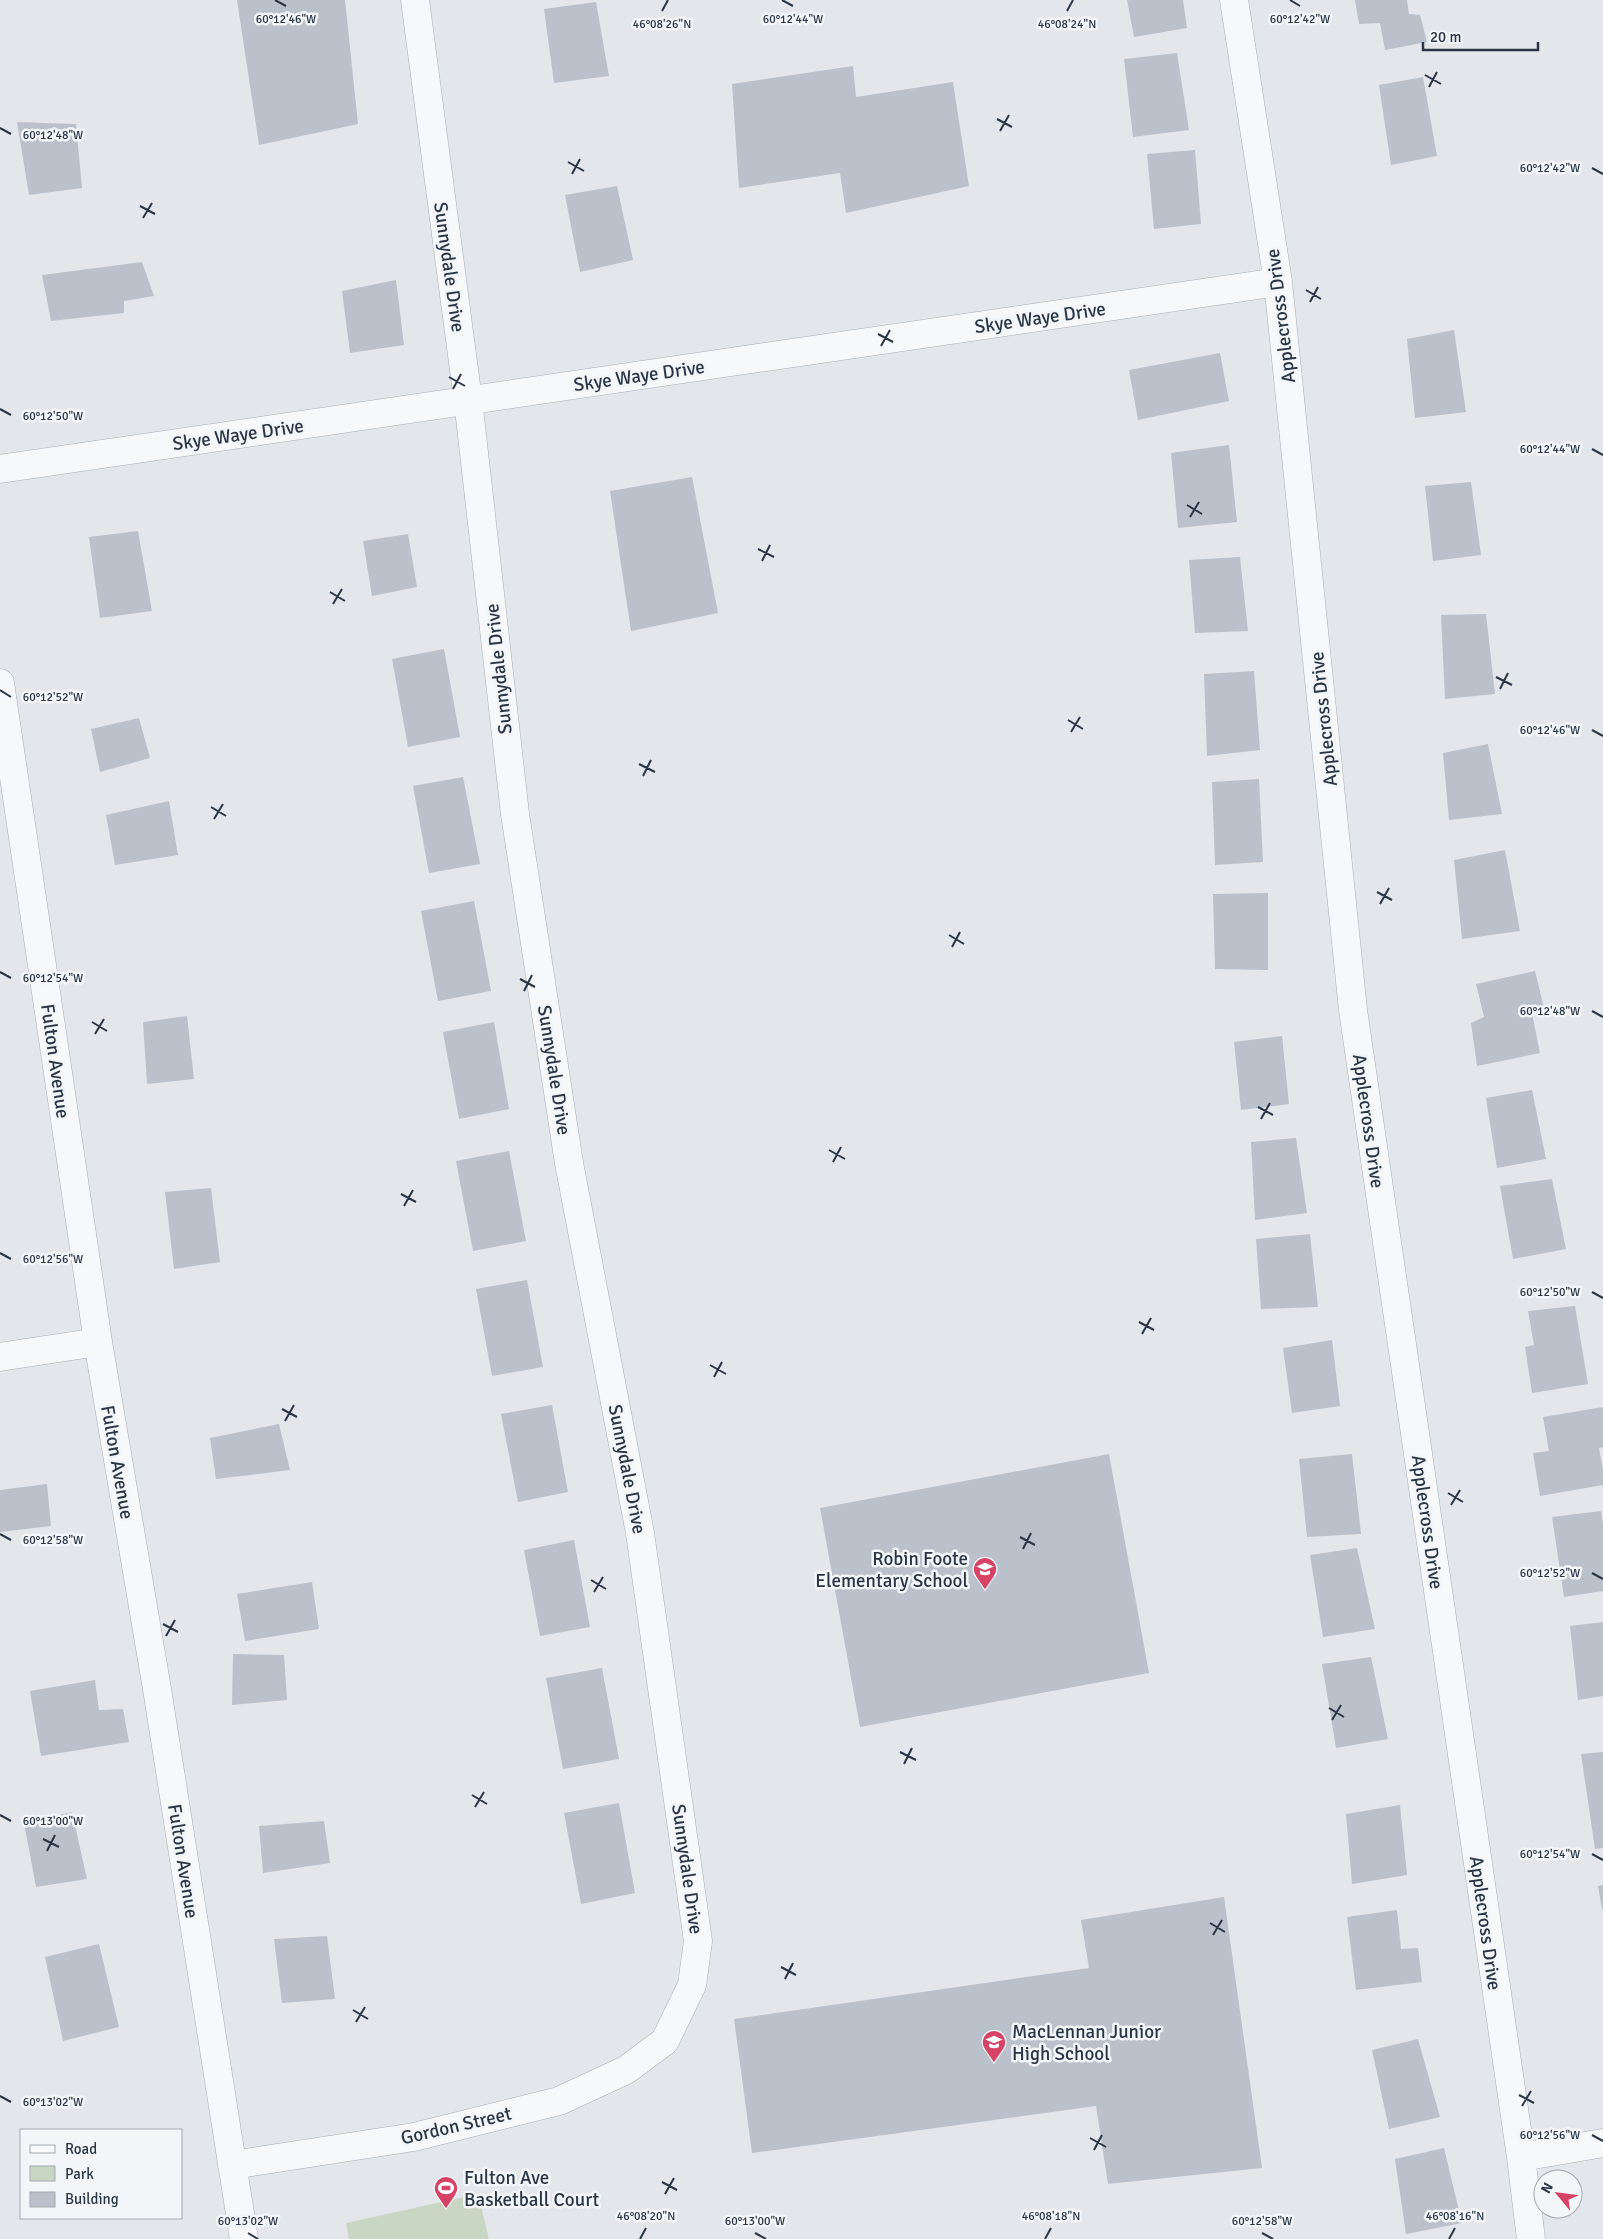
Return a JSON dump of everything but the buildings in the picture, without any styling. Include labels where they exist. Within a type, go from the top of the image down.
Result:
[{"type":"street","name":"Sunnydale Drive","points":[[415,0],[468,400],[515,814],[569,1163],[640,1533],[698,1941],[692,1985],[665,2041]]},
{"type":"street","name":"Applecross Drive","points":[[1234,0],[1278,282],[1353,1010],[1521,2158],[1531,2239]]},
{"type":"street","name":"Skye Waye Drive","points":[[0,469],[1278,282]]},
{"type":"street","name":"Fulton Avenue","points":[[0,683],[98,1342],[157,1689],[244,2239]]},
{"type":"street","points":[[0,1356],[98,1342]]},
{"type":"street","name":"Gordon Street","points":[[232,2165],[414,2137],[559,2101],[626,2070],[665,2041]]},
{"type":"street","points":[[1521,2158],[1603,2143]]},
{"type":"green space","name":"Fulton Ave Basketball Court","points":[[478,2194],[489,2239],[349,2239],[346,2223]]},
{"type":"place","name":"Robin Foote Elementary School","points":[[985,1590]]},
{"type":"place","name":"MacLennan Junior High School","points":[[994,2063]]},
{"type":"place","name":"Fulton Ave Basketball Court","points":[[446,2209]]}]
